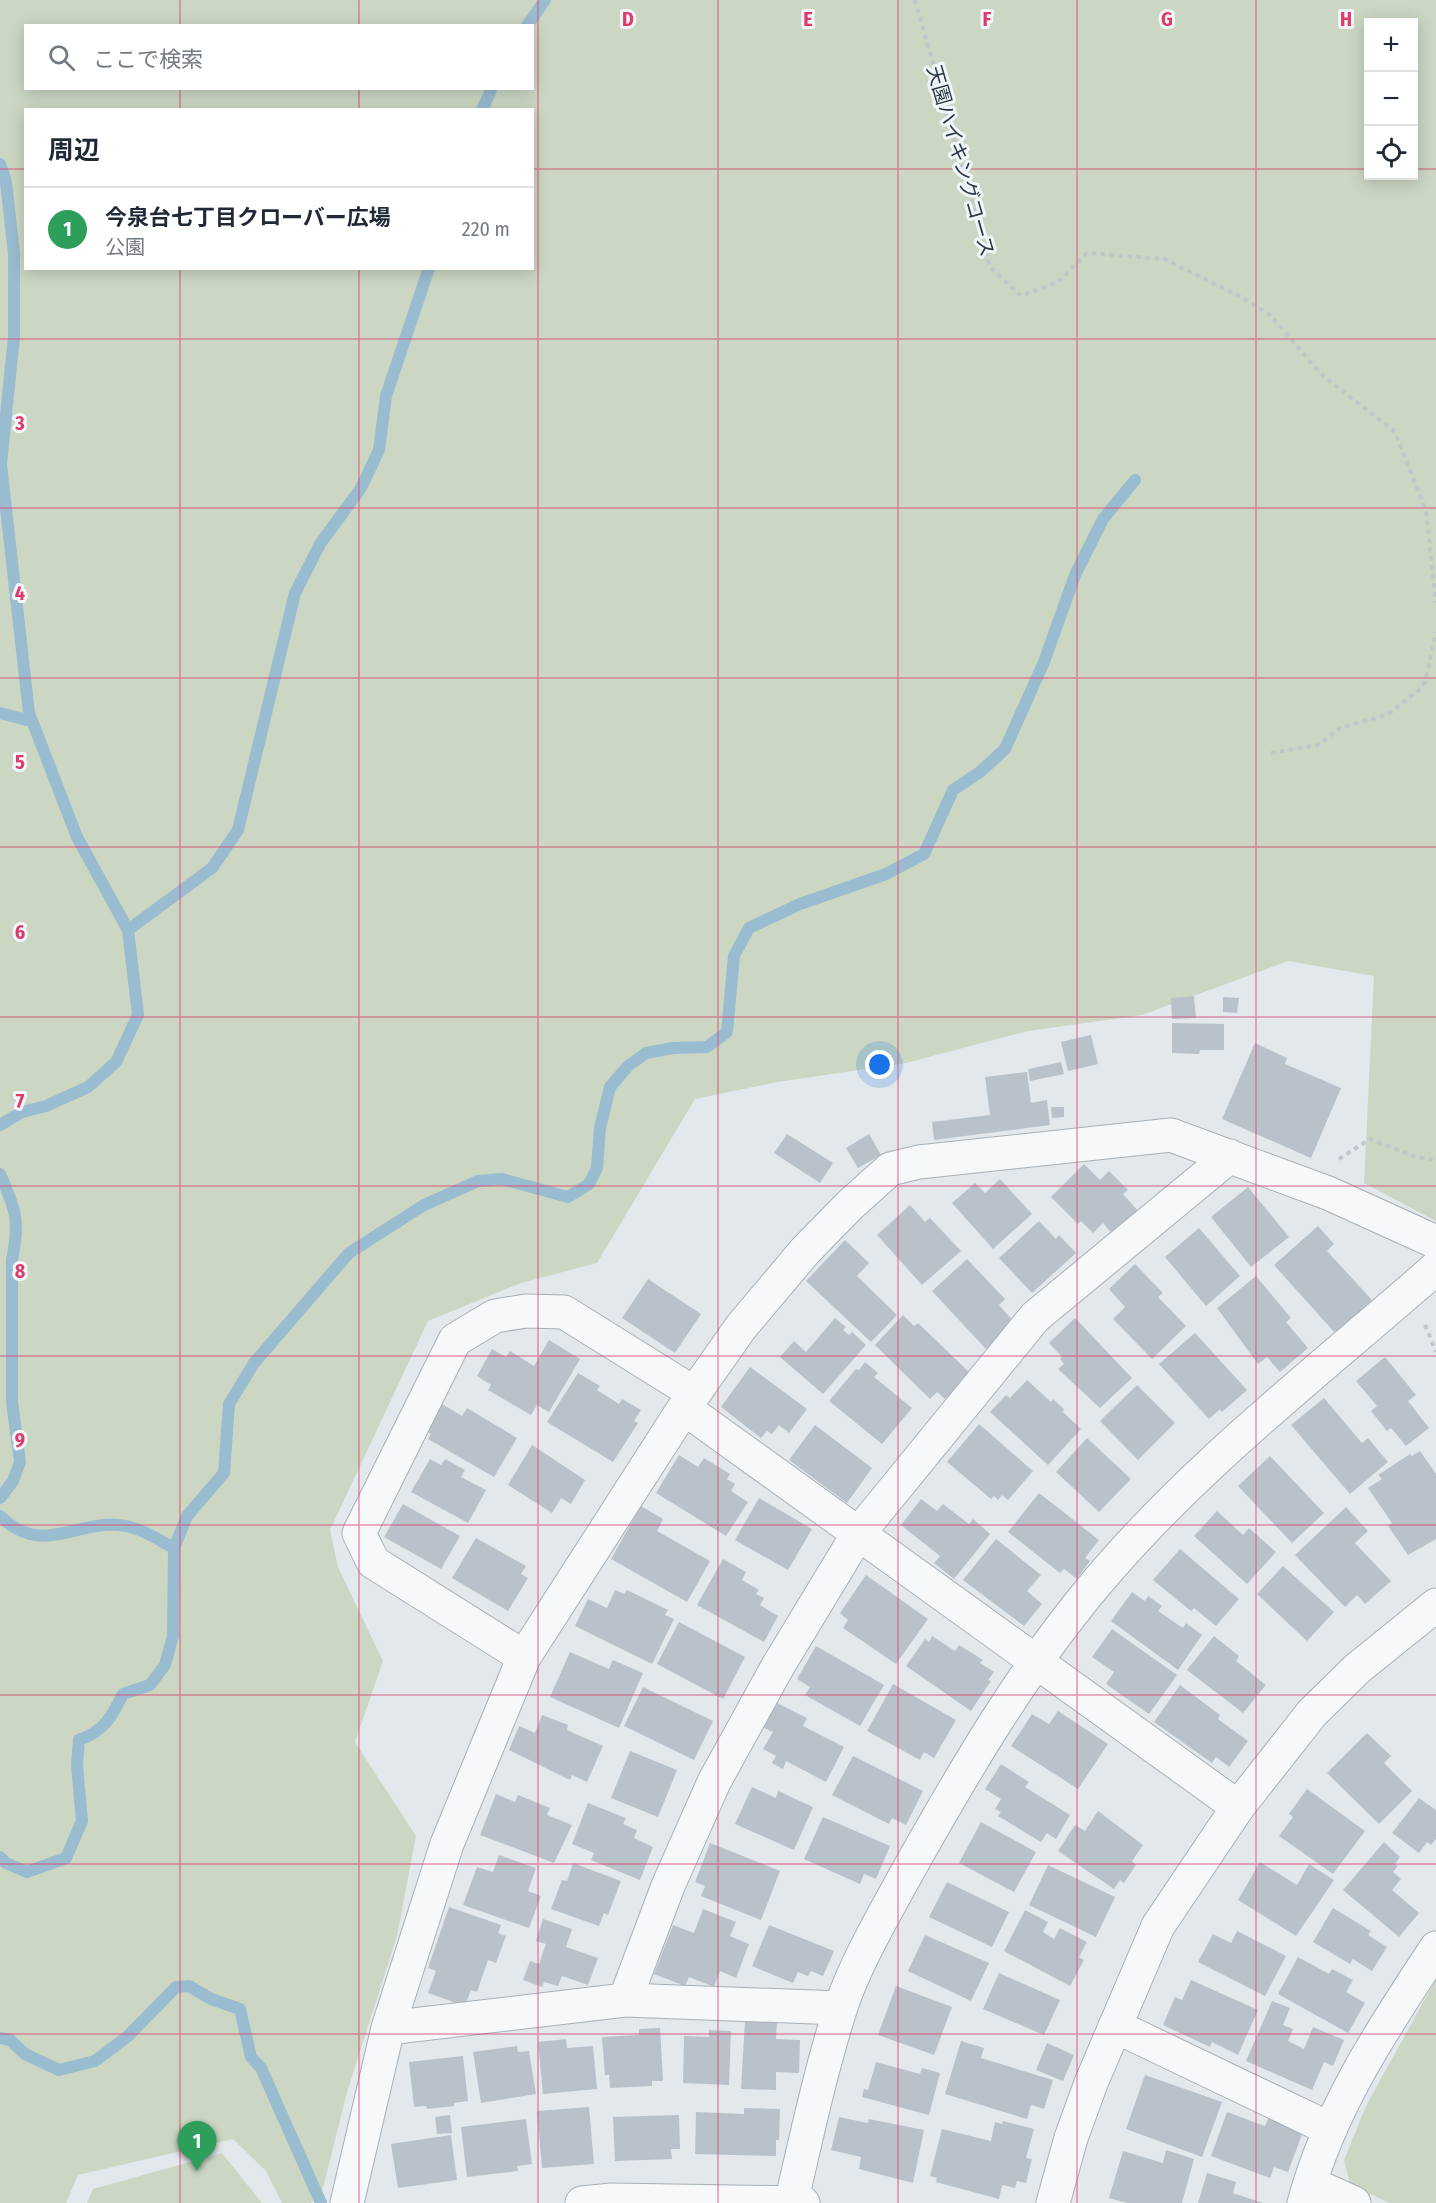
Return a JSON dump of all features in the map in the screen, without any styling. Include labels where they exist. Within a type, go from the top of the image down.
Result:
[{"type":"street","points":[[347,2203],[388,2028],[447,1844],[524,1657],[689,1400],[741,1327],[804,1251],[890,1168],[919,1162],[1171,1135],[1328,1193],[1436,1242]]},
{"type":"street","points":[[625,2000],[668,1886],[714,1782],[778,1666],[858,1534],[1035,1317],[1230,1156]]},
{"type":"street","points":[[582,2203],[612,2200],[795,2202],[840,2008],[880,1922],[977,1753],[1035,1662],[1095,1585],[1220,1455],[1436,1268]]},
{"type":"street","points":[[524,1657],[373,1562],[359,1533],[455,1340],[495,1316],[526,1311],[564,1312],[689,1400],[858,1534],[1238,1807]]},
{"type":"street","points":[[1053,2203],[1071,2138],[1115,2026],[1158,1926],[1238,1807],[1312,1713],[1358,1668],[1436,1605]]},
{"type":"street","points":[[1354,2203],[1307,2193],[1328,2128],[1370,2049],[1436,1948]]},
{"type":"street","points":[[388,2028],[625,2000],[840,2008]]},
{"type":"street","points":[[1115,2026],[1328,2128]]},
{"type":"path","name":"天園ハイキングコース","points":[[915,0],[990,267],[1021,296],[1058,282],[1087,252],[1164,259],[1239,296],[1270,315],[1321,374],[1395,432],[1426,512],[1436,603]]},
{"type":"path","points":[[1271,753],[1318,745],[1340,728],[1387,715],[1419,690],[1425,682],[1436,632]]},
{"type":"path","points":[[1334,1164],[1345,1153],[1371,1139],[1416,1157],[1436,1160]]},
{"type":"green space","points":[[0,0],[1436,0],[1436,1221],[1364,1183],[1374,976],[1288,961],[1142,1015],[1028,1031],[906,1063],[778,1082],[695,1099],[597,1263],[521,1283],[428,1321],[330,1530],[338,1567],[383,1661],[355,1742],[416,1836],[397,1936],[347,2092],[322,2192],[311,2203],[282,2203],[266,2171],[233,2139],[78,2175],[66,2203],[0,2203]]},
{"type":"green space","points":[[1436,1979],[1436,2203],[1389,2203],[1350,2184],[1344,2160],[1366,2106]]},
{"type":"green space","points":[[222,2153],[262,2203],[87,2203],[93,2189]]},
{"type":"building","points":[[1194,996],[1196,1018],[1172,1019],[1171,998]]},
{"type":"building","points":[[1223,997],[1239,998],[1237,1013],[1223,1012]]},
{"type":"building","points":[[1172,1023],[1224,1024],[1224,1050],[1200,1050],[1199,1054],[1172,1053]]},
{"type":"building","points":[[1091,1035],[1098,1064],[1068,1071],[1061,1042]]},
{"type":"building","points":[[1255,1043],[1287,1058],[1285,1064],[1341,1088],[1311,1158],[1222,1119]]},
{"type":"building","points":[[1061,1062],[1064,1074],[1030,1081],[1028,1069]]},
{"type":"building","points":[[1027,1072],[1031,1103],[1047,1100],[1050,1125],[934,1140],[932,1122],[990,1115],[985,1077]]},
{"type":"building","points":[[1051,1107],[1064,1107],[1064,1117],[1052,1118]]},
{"type":"building","points":[[787,1134],[833,1163],[820,1183],[774,1153]]},
{"type":"building","points":[[869,1134],[881,1155],[858,1168],[846,1148]]},
{"type":"building","points":[[1084,1164],[1100,1180],[1109,1171],[1128,1190],[1123,1194],[1139,1212],[1114,1236],[1103,1223],[1093,1233],[1081,1221],[1078,1224],[1051,1197]]},
{"type":"building","points":[[1000,1179],[1032,1214],[993,1249],[952,1203],[975,1183],[985,1193]]},
{"type":"building","points":[[1248,1187],[1289,1237],[1251,1267],[1211,1217]]},
{"type":"building","points":[[910,1205],[925,1222],[930,1218],[961,1251],[922,1285],[877,1235]]},
{"type":"building","points":[[1039,1221],[1056,1239],[1059,1235],[1076,1253],[1032,1293],[999,1258]]},
{"type":"building","points":[[1318,1226],[1334,1244],[1327,1251],[1372,1300],[1335,1333],[1274,1265]]},
{"type":"building","points":[[1199,1228],[1240,1276],[1206,1306],[1165,1257]]},
{"type":"building","points":[[845,1240],[869,1263],[857,1276],[897,1315],[871,1342],[806,1281]]},
{"type":"building","points":[[967,1259],[1005,1299],[999,1305],[1014,1322],[986,1349],[932,1291]]},
{"type":"building","points":[[1135,1264],[1163,1293],[1158,1297],[1186,1326],[1152,1359],[1113,1319],[1125,1307],[1109,1289]]},
{"type":"building","points":[[1256,1276],[1291,1318],[1286,1322],[1308,1348],[1280,1372],[1267,1357],[1258,1364],[1217,1308]]},
{"type":"building","points":[[648,1279],[701,1314],[675,1353],[622,1318]]},
{"type":"building","points":[[903,1315],[914,1326],[918,1323],[970,1373],[945,1399],[937,1392],[930,1399],[875,1345]]},
{"type":"building","points":[[835,1318],[846,1327],[843,1330],[849,1335],[852,1332],[866,1345],[823,1394],[780,1357],[794,1341],[806,1352]]},
{"type":"building","points":[[1075,1318],[1132,1378],[1100,1408],[1058,1369],[1064,1364],[1060,1359],[1062,1357],[1049,1343]]},
{"type":"building","points":[[1195,1333],[1247,1390],[1222,1412],[1220,1409],[1209,1419],[1159,1364]]},
{"type":"building","points":[[549,1340],[580,1359],[549,1412],[537,1405],[531,1415],[488,1390],[491,1385],[477,1376],[492,1349],[506,1357],[510,1351],[534,1366]]},
{"type":"building","points":[[1385,1357],[1416,1395],[1408,1401],[1429,1428],[1406,1446],[1391,1428],[1387,1431],[1371,1411],[1377,1406],[1356,1381]]},
{"type":"building","points":[[865,1362],[878,1373],[874,1377],[912,1408],[882,1444],[829,1401],[856,1369],[859,1370]]},
{"type":"building","points":[[750,1367],[807,1409],[789,1433],[779,1425],[772,1434],[767,1431],[761,1438],[721,1407]]},
{"type":"building","points":[[578,1373],[600,1386],[597,1390],[619,1404],[622,1399],[641,1410],[634,1421],[638,1423],[613,1462],[547,1422]]},
{"type":"building","points":[[1027,1380],[1051,1402],[1053,1399],[1081,1429],[1048,1465],[990,1412],[1006,1395],[1010,1398]]},
{"type":"building","points":[[1137,1385],[1175,1423],[1138,1460],[1100,1421]]},
{"type":"building","points":[[1324,1398],[1362,1443],[1368,1438],[1388,1462],[1350,1494],[1291,1425]]},
{"type":"building","points":[[442,1404],[462,1416],[467,1408],[517,1438],[494,1477],[428,1439],[431,1434],[426,1431]]},
{"type":"building","points":[[979,1424],[1033,1471],[1008,1500],[1002,1495],[998,1500],[994,1496],[991,1499],[947,1462]]},
{"type":"building","points":[[815,1425],[872,1468],[847,1503],[789,1460]]},
{"type":"building","points":[[1087,1438],[1131,1479],[1099,1512],[1056,1472]]},
{"type":"building","points":[[532,1445],[585,1480],[571,1504],[561,1498],[552,1513],[508,1485]]},
{"type":"building","points":[[1420,1451],[1436,1474],[1436,1539],[1408,1555],[1388,1526],[1392,1523],[1368,1488],[1382,1479],[1378,1475],[1410,1454],[1412,1456]]},
{"type":"building","points":[[679,1455],[698,1467],[704,1458],[730,1474],[727,1479],[735,1484],[731,1491],[748,1502],[726,1536],[656,1493]]},
{"type":"building","points":[[1270,1456],[1324,1513],[1292,1543],[1238,1486]]},
{"type":"building","points":[[430,1459],[441,1465],[445,1459],[465,1470],[461,1477],[486,1490],[468,1523],[411,1492]]},
{"type":"building","points":[[1039,1493],[1099,1540],[1085,1558],[1090,1561],[1077,1579],[1064,1569],[1060,1573],[1008,1532]]},
{"type":"building","points":[[759,1498],[812,1529],[788,1570],[735,1540]]},
{"type":"building","points":[[921,1499],[937,1511],[943,1504],[969,1524],[973,1519],[990,1534],[954,1579],[934,1563],[940,1556],[901,1525]]},
{"type":"building","points":[[403,1504],[460,1536],[441,1569],[384,1537]]},
{"type":"building","points":[[641,1506],[663,1519],[657,1531],[710,1561],[687,1602],[611,1559]]},
{"type":"building","points":[[1346,1507],[1368,1531],[1355,1543],[1391,1581],[1365,1604],[1357,1595],[1345,1607],[1295,1555]]},
{"type":"building","points":[[1217,1511],[1243,1535],[1249,1528],[1276,1552],[1247,1584],[1194,1536]]},
{"type":"building","points":[[476,1538],[526,1566],[521,1574],[528,1578],[508,1611],[452,1578]]},
{"type":"building","points":[[996,1539],[1041,1575],[1027,1591],[1042,1604],[1024,1626],[963,1580]]},
{"type":"building","points":[[1180,1549],[1239,1599],[1216,1626],[1194,1608],[1191,1611],[1153,1580]]},
{"type":"building","points":[[723,1559],[746,1572],[742,1580],[759,1590],[756,1594],[764,1598],[760,1605],[778,1616],[764,1642],[697,1605]]},
{"type":"building","points":[[1283,1566],[1334,1612],[1307,1641],[1257,1594]]},
{"type":"building","points":[[866,1575],[928,1619],[896,1664],[843,1628],[848,1620],[840,1613]]},
{"type":"building","points":[[615,1590],[624,1594],[627,1590],[668,1610],[665,1615],[674,1619],[652,1664],[575,1626],[588,1599],[607,1608]]},
{"type":"building","points":[[1132,1592],[1145,1601],[1148,1596],[1162,1606],[1158,1611],[1183,1628],[1186,1623],[1202,1635],[1178,1670],[1111,1621]]},
{"type":"building","points":[[679,1622],[745,1657],[723,1699],[657,1664]]},
{"type":"building","points":[[1112,1629],[1177,1675],[1149,1714],[1106,1684],[1114,1672],[1092,1657]]},
{"type":"building","points":[[932,1636],[955,1651],[959,1645],[983,1660],[980,1663],[994,1672],[988,1680],[991,1681],[971,1711],[906,1666],[925,1639],[929,1642]]},
{"type":"building","points":[[1214,1636],[1239,1656],[1236,1661],[1266,1685],[1243,1713],[1187,1670]]},
{"type":"building","points":[[816,1646],[884,1685],[860,1726],[805,1695],[810,1687],[797,1679]]},
{"type":"building","points":[[570,1652],[609,1669],[613,1660],[643,1673],[619,1728],[550,1697]]},
{"type":"building","points":[[893,1684],[956,1720],[934,1758],[924,1752],[920,1760],[867,1731]]},
{"type":"building","points":[[1180,1685],[1220,1715],[1218,1719],[1248,1741],[1229,1767],[1216,1757],[1212,1763],[1154,1722]]},
{"type":"building","points":[[643,1687],[713,1721],[694,1760],[624,1726]]},
{"type":"building","points":[[775,1702],[807,1718],[803,1726],[844,1747],[826,1782],[786,1761],[783,1769],[772,1763],[776,1756],[763,1749],[773,1732],[762,1727]]},
{"type":"building","points":[[1058,1711],[1108,1744],[1078,1789],[1011,1746],[1032,1714],[1049,1724]]},
{"type":"building","points":[[542,1715],[568,1725],[567,1730],[603,1746],[587,1782],[572,1775],[570,1780],[509,1750],[519,1726],[535,1733]]},
{"type":"building","points":[[1367,1733],[1391,1756],[1384,1763],[1412,1791],[1379,1824],[1327,1773]]},
{"type":"building","points":[[630,1751],[677,1770],[658,1817],[611,1798]]},
{"type":"building","points":[[853,1756],[923,1791],[906,1825],[892,1818],[889,1824],[832,1795]]},
{"type":"building","points":[[1001,1764],[1029,1782],[1025,1787],[1070,1815],[1056,1839],[1047,1833],[1041,1842],[998,1816],[1001,1812],[995,1809],[1001,1799],[985,1789]]},
{"type":"building","points":[[752,1787],[776,1798],[778,1791],[813,1807],[794,1850],[735,1824]]},
{"type":"building","points":[[1307,1789],[1365,1831],[1333,1874],[1279,1836],[1293,1817],[1289,1814]]},
{"type":"building","points":[[496,1794],[515,1802],[518,1795],[550,1808],[547,1815],[572,1825],[554,1863],[480,1835]]},
{"type":"building","points":[[1419,1798],[1436,1810],[1436,1839],[1431,1845],[1427,1842],[1419,1853],[1392,1833]]},
{"type":"building","points":[[588,1803],[626,1818],[623,1824],[637,1830],[634,1838],[653,1847],[640,1880],[591,1860],[594,1853],[572,1844]]},
{"type":"building","points":[[1098,1811],[1143,1845],[1132,1861],[1136,1865],[1124,1883],[1120,1880],[1114,1889],[1058,1851],[1075,1825],[1085,1831]]},
{"type":"building","points":[[823,1817],[890,1846],[876,1879],[864,1874],[860,1884],[804,1859]]},
{"type":"building","points":[[981,1822],[1036,1852],[1014,1892],[959,1863]]},
{"type":"building","points":[[1384,1842],[1400,1857],[1395,1864],[1398,1866],[1393,1872],[1401,1879],[1392,1890],[1419,1913],[1399,1937],[1343,1890]]},
{"type":"building","points":[[710,1843],[780,1871],[761,1920],[701,1896],[705,1886],[695,1882]]},
{"type":"building","points":[[499,1855],[536,1868],[528,1891],[541,1896],[529,1928],[463,1905],[477,1867],[493,1872]]},
{"type":"building","points":[[1260,1862],[1297,1885],[1309,1864],[1334,1880],[1296,1936],[1238,1900]]},
{"type":"building","points":[[573,1863],[621,1881],[608,1915],[604,1913],[599,1926],[551,1909],[562,1880],[567,1881]]},
{"type":"building","points":[[1048,1865],[1115,1897],[1096,1937],[1029,1905]]},
{"type":"building","points":[[947,1882],[1009,1912],[992,1947],[929,1917]]},
{"type":"building","points":[[449,1907],[501,1925],[498,1933],[506,1936],[496,1963],[488,1960],[477,1992],[471,1990],[465,2006],[428,1993],[436,1971],[428,1968]]},
{"type":"building","points":[[1333,1908],[1371,1931],[1368,1935],[1387,1947],[1372,1971],[1353,1959],[1350,1964],[1313,1942]]},
{"type":"building","points":[[703,1909],[736,1922],[730,1936],[749,1944],[736,1978],[720,1971],[714,1987],[689,1977],[685,1986],[654,1974],[673,1925],[694,1933]]},
{"type":"building","points":[[1025,1910],[1048,1922],[1043,1932],[1054,1939],[1060,1928],[1087,1942],[1079,1957],[1084,1960],[1070,1986],[1004,1951]]},
{"type":"building","points":[[543,1919],[572,1929],[566,1947],[598,1958],[588,1985],[562,1976],[558,1986],[544,1982],[542,1987],[523,1980],[530,1961],[539,1964],[546,1944],[536,1941]]},
{"type":"building","points":[[769,1925],[834,1951],[823,1976],[811,1971],[808,1976],[798,1972],[793,1983],[752,1966]]},
{"type":"building","points":[[1237,1931],[1286,1956],[1265,1996],[1198,1962],[1213,1934],[1231,1943]]},
{"type":"building","points":[[925,1935],[989,1963],[971,2001],[908,1971]]},
{"type":"building","points":[[1298,1957],[1329,1974],[1332,1969],[1353,1980],[1346,1992],[1365,2003],[1348,2033],[1278,1994]]},
{"type":"building","points":[[999,1973],[1060,2000],[1044,2035],[983,2009]]},
{"type":"building","points":[[1191,1980],[1258,2010],[1238,2055],[1212,2042],[1210,2047],[1163,2025],[1175,1997],[1182,2000]]},
{"type":"building","points":[[896,1986],[952,2007],[934,2055],[878,2035]]},
{"type":"building","points":[[1272,2001],[1290,2008],[1283,2025],[1293,2029],[1288,2041],[1304,2049],[1313,2027],[1344,2040],[1333,2066],[1324,2062],[1312,2090],[1246,2061]]},
{"type":"building","points":[[745,2020],[777,2021],[776,2039],[800,2040],[799,2073],[776,2072],[776,2090],[741,2089]]},
{"type":"building","points":[[660,2028],[663,2081],[652,2081],[652,2086],[610,2088],[609,2075],[605,2075],[602,2037],[639,2035],[639,2029]]},
{"type":"building","points":[[709,2030],[731,2031],[729,2085],[683,2083],[684,2036],[709,2037]]},
{"type":"building","points":[[566,2039],[567,2048],[593,2046],[597,2089],[543,2094],[538,2042]]},
{"type":"building","points":[[961,2041],[984,2048],[981,2058],[1053,2080],[1044,2109],[1031,2105],[1027,2119],[945,2094]]},
{"type":"building","points":[[1047,2043],[1074,2055],[1063,2081],[1036,2070]]},
{"type":"building","points":[[517,2046],[518,2052],[529,2051],[536,2094],[481,2103],[473,2052]]},
{"type":"building","points":[[463,2056],[468,2101],[454,2103],[454,2106],[427,2109],[426,2106],[414,2107],[409,2062]]},
{"type":"building","points":[[876,2062],[920,2074],[922,2068],[940,2073],[929,2115],[862,2097],[864,2089],[868,2090]]},
{"type":"building","points":[[1145,2075],[1222,2102],[1202,2157],[1126,2129]]},
{"type":"building","points":[[589,2107],[594,2164],[542,2168],[537,2111]]},
{"type":"building","points":[[744,2108],[780,2109],[776,2156],[695,2154],[696,2112],[744,2114]]},
{"type":"building","points":[[1227,2112],[1265,2126],[1269,2117],[1304,2129],[1288,2172],[1274,2167],[1270,2178],[1211,2156]]},
{"type":"building","points":[[450,2115],[452,2133],[437,2134],[435,2117]]},
{"type":"building","points":[[679,2115],[680,2149],[671,2149],[672,2159],[615,2161],[613,2117]]},
{"type":"building","points":[[839,2117],[868,2123],[869,2119],[924,2130],[913,2183],[859,2169],[861,2157],[831,2150]]},
{"type":"building","points":[[526,2119],[532,2164],[517,2166],[518,2171],[467,2177],[461,2127]]},
{"type":"building","points":[[1003,2121],[1034,2129],[1026,2158],[1032,2159],[1026,2183],[1017,2181],[1015,2188],[1002,2185],[999,2199],[936,2182],[937,2178],[930,2176],[942,2129],[991,2141],[995,2122],[1002,2124]]},
{"type":"building","points":[[451,2135],[457,2180],[398,2188],[391,2144]]},
{"type":"building","points":[[1166,2150],[1194,2159],[1182,2203],[1127,2203],[1109,2198],[1123,2151],[1163,2163]]},
{"type":"building","points":[[1207,2173],[1236,2182],[1233,2193],[1263,2203],[1198,2203]]},
{"type":"waterway","points":[[528,24],[545,0]]},
{"type":"waterway","points":[[483,108],[491,90]]},
{"type":"waterway","points":[[0,164],[6,182],[14,254],[14,337],[1,464],[29,713],[77,837],[128,930],[138,1015],[116,1062],[88,1087],[46,1106],[22,1112],[0,1125]]},
{"type":"waterway","points":[[128,930],[212,868],[238,830],[295,593],[320,544],[361,488],[379,450],[386,396],[428,270]]},
{"type":"waterway","points":[[0,1857],[6,1863],[27,1872],[66,1858],[82,1821],[77,1765],[79,1740],[106,1723],[123,1694],[150,1685],[165,1665],[173,1636],[174,1548],[187,1516],[224,1473],[229,1404],[254,1363],[349,1253],[424,1205],[478,1181],[502,1179],[568,1197],[589,1184],[597,1168],[600,1128],[610,1087],[628,1066],[646,1053],[673,1048],[707,1047],[727,1032],[734,956],[749,928],[800,904],[886,874],[924,854],[953,790],[980,772],[1005,749],[1044,662],[1075,575],[1103,519],[1135,480]]},
{"type":"waterway","points":[[0,713],[31,721]]},
{"type":"waterway","points":[[0,1174],[10,1197],[16,1225],[12,1260],[12,1402],[20,1462],[13,1481],[0,1498]]},
{"type":"waterway","points":[[0,1516],[15,1528],[29,1534],[43,1536],[101,1525],[125,1526],[174,1548]]},
{"type":"waterway","points":[[0,2038],[10,2040],[25,2054],[59,2070],[95,2061],[128,2036],[176,1987],[189,1986],[211,1999],[240,2009],[251,2057],[261,2068],[321,2203]]},
{"type":"place","name":"今泉台七丁目クローバー広場","points":[[197,2171]]}]
